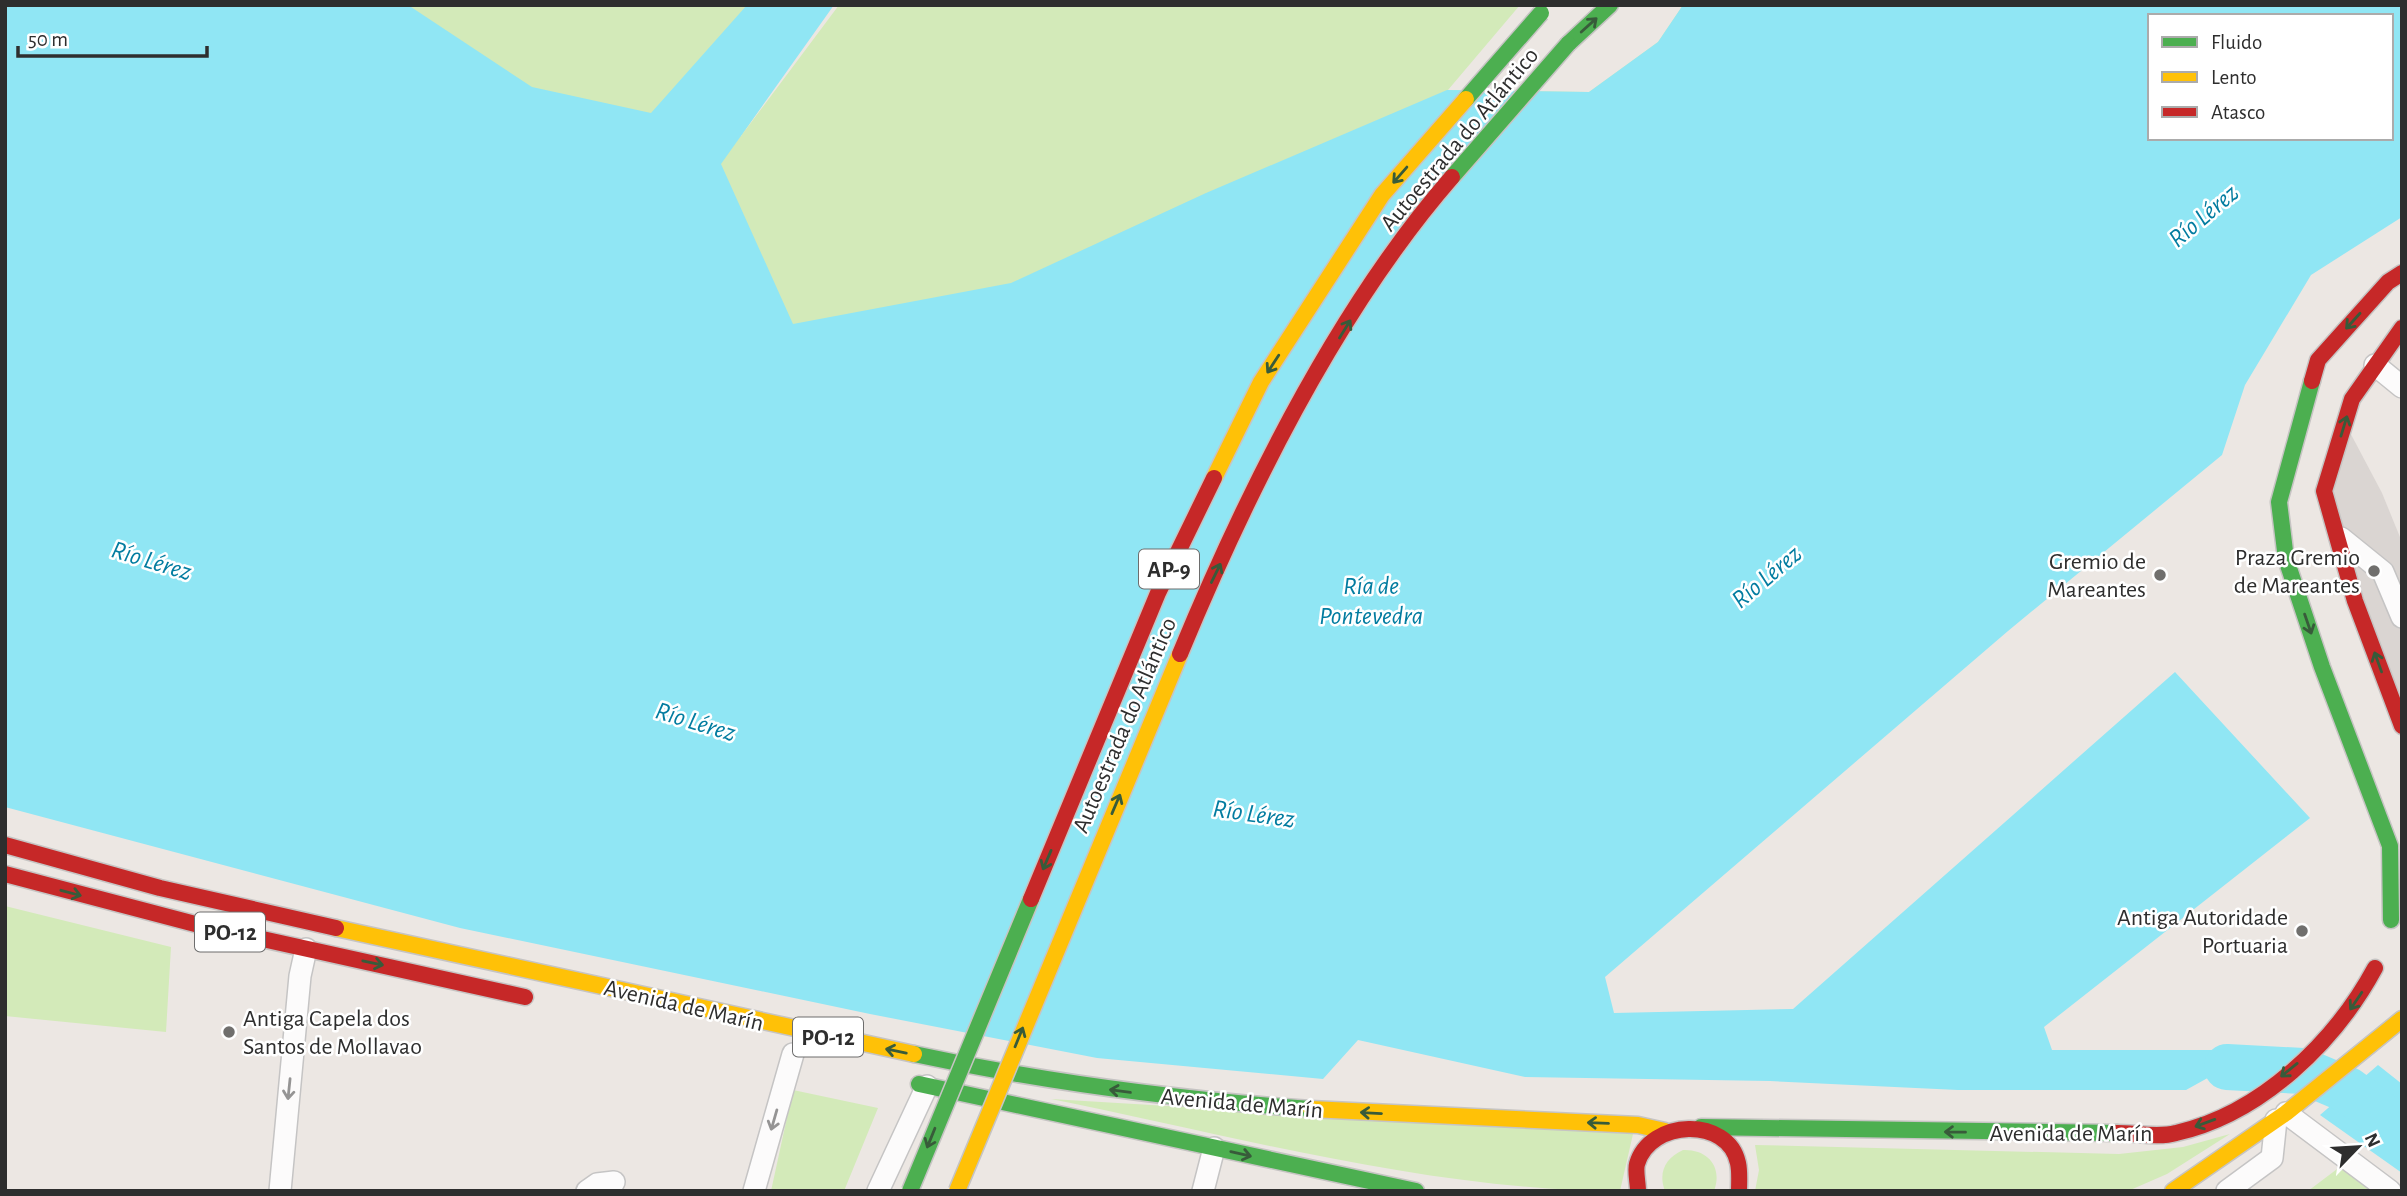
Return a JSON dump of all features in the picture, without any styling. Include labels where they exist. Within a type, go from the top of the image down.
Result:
[{"type":"highway","name":"Autoestrada do Atlántico","points":[[957,1191],[1198,610],[1298,402],[1411,225],[1568,44],[1610,5]]},
{"type":"highway","name":"Autoestrada do Atlántico","points":[[910,1191],[1158,593],[1261,382],[1382,195],[1545,9]]},
{"type":"highway","points":[[2391,921],[2390,846],[2322,667],[2286,559],[2279,502],[2318,360],[2388,282],[2402,273]]},
{"type":"highway","points":[[2402,328],[2352,399],[2324,491],[2355,601],[2402,726]]},
{"type":"highway","name":"Avenida de Marín","points":[[5,845],[173,891],[694,1008],[1025,1077],[1179,1099],[1370,1113],[1638,1125],[1665,1131],[1683,1126],[2175,1134],[2231,1113],[2314,1049],[2344,1018],[2374,961],[2385,988]]},
{"type":"highway","name":"PO-12","points":[[5,874],[71,894],[306,949],[538,999]]},
{"type":"highway","points":[[2173,1191],[2287,1112],[2402,1019]]},
{"type":"highway","name":"Avenida de Marín","points":[[901,1080],[1416,1191]]},
{"type":"highway","points":[[1701,1128],[1717,1134],[1729,1145],[1741,1173],[1740,1191]]},
{"type":"highway","points":[[1639,1191],[1637,1169],[1643,1154],[1652,1140],[1665,1131]]},
{"type":"street","points":[[2375,365],[2402,387]]},
{"type":"street","points":[[2336,535],[2384,572],[2402,617]]},
{"type":"street","points":[[280,1191],[300,976],[306,949]]},
{"type":"street","points":[[754,1191],[793,1054]]},
{"type":"street","points":[[878,1191],[927,1086]]},
{"type":"street","points":[[2227,1191],[2272,1158],[2287,1112],[2390,1191]]},
{"type":"street","points":[[1203,1191],[1214,1147]]},
{"type":"street","points":[[587,1191],[597,1184],[614,1182],[609,1191]]},
{"type":"green space","points":[[5,5],[832,5],[741,136],[839,5],[1520,5],[1448,90],[1589,92],[1658,42],[1683,5],[1419,627]]},
{"type":"green space","points":[[5,906],[171,947],[166,1032],[5,1016]]},
{"type":"green space","points":[[793,1090],[878,1108],[844,1191],[771,1191]]},
{"type":"green space","points":[[1051,1099],[1633,1134],[1620,1191],[1550,1189],[1406,1172]]},
{"type":"green space","points":[[2230,1134],[2167,1174],[2128,1191],[1755,1191],[1759,1170],[1755,1145],[2119,1154],[2183,1147]]},
{"type":"green space","points":[[1683,1150],[1700,1153],[1711,1161],[1716,1174],[1714,1191],[1665,1191],[1662,1178],[1665,1167],[1672,1157]]},
{"type":"green space","points":[[2349,1160],[2389,1191],[2308,1191]]},
{"type":"shaded area","name":"Praza Gremio de Mareantes","points":[[2345,423],[2382,493],[2402,542],[2402,726],[2324,491]]},
{"type":"water","name":"Ría de Pontevedra","points":[[5,5],[408,5],[532,87],[651,113],[747,5],[834,5],[721,164],[793,324],[1011,283],[1206,193],[1447,90],[1589,92],[1658,42],[1683,5],[2402,5],[2402,217],[2311,275],[2245,385],[2222,455],[2008,631],[1605,977],[1614,1013],[1793,1009],[2175,672],[2310,818],[2044,1027],[2052,1050],[2258,1050],[2186,1090],[1958,1090],[1770,1081],[1525,1077],[1358,1040],[1323,1079],[1097,1058],[870,1014],[460,928],[5,807]]},
{"type":"water","points":[[2378,1065],[2402,1084],[2402,1173],[2320,1115]]},
{"type":"waterway","points":[[2227,1067],[2303,1071],[2348,1090],[2402,1130]]},
{"type":"traffic: fast","points":[[1568,44],[1610,5]]},
{"type":"traffic: fast","points":[[1466,99],[1541,13]]},
{"type":"traffic: fast","points":[[1452,177],[1568,44]]},
{"type":"traffic: fast","points":[[2312,381],[2279,502],[2286,559],[2322,667],[2390,846],[2391,920]]},
{"type":"traffic: fast","points":[[910,1191],[1031,899]]},
{"type":"traffic: fast","points":[[914,1054],[1111,1089],[1311,1109]]},
{"type":"traffic: fast","points":[[919,1084],[1416,1191]]},
{"type":"traffic: fast","points":[[1701,1127],[2117,1133]]},
{"type":"traffic: slow","points":[[1214,478],[1261,382],[1382,195],[1466,99]]},
{"type":"traffic: slow","points":[[957,1191],[1180,654]]},
{"type":"traffic: slow","points":[[336,928],[914,1054]]},
{"type":"traffic: slow","points":[[2173,1191],[2286,1113],[2402,1019]]},
{"type":"traffic: slow","points":[[1311,1109],[1638,1125],[1665,1131]]},
{"type":"traffic: jam","points":[[1180,654],[1235,530],[1298,404],[1370,284],[1452,177]]},
{"type":"traffic: jam","points":[[2312,381],[2318,360],[2388,282],[2402,273]]},
{"type":"traffic: jam","points":[[2402,328],[2352,399],[2324,491],[2355,601],[2402,726]]},
{"type":"traffic: jam","points":[[1031,899],[1158,593],[1214,478]]},
{"type":"traffic: jam","points":[[5,845],[160,888],[336,928]]},
{"type":"traffic: jam","points":[[5,874],[199,925],[525,997]]},
{"type":"traffic: jam","points":[[2117,1133],[2176,1133],[2237,1110],[2266,1092],[2317,1048],[2358,996],[2375,968]]},
{"type":"traffic: jam","points":[[1638,1191],[1636,1167],[1645,1149],[1657,1138],[1689,1129],[1720,1137],[1731,1148],[1739,1166],[1739,1191]]},
{"type":"place","name":"Praza Gremio de Mareantes","points":[[2374,571]]},
{"type":"place","name":"Gremio de Mareantes","points":[[2160,575]]},
{"type":"place","name":"Antiga Autoridade Portuaria","points":[[2302,931]]},
{"type":"place","name":"Antiga Capela dos Santos de Mollavao","points":[[229,1032]]},
{"type":"water label","name":"Río Lérez","points":[[2203,215]]},
{"type":"water label","name":"Río Lérez","points":[[152,560]]},
{"type":"water label","name":"Río Lérez","points":[[1766,576]]},
{"type":"water label","name":"Río Lérez","points":[[696,721]]},
{"type":"water label","name":"Río Lérez","points":[[1254,813]]}]
